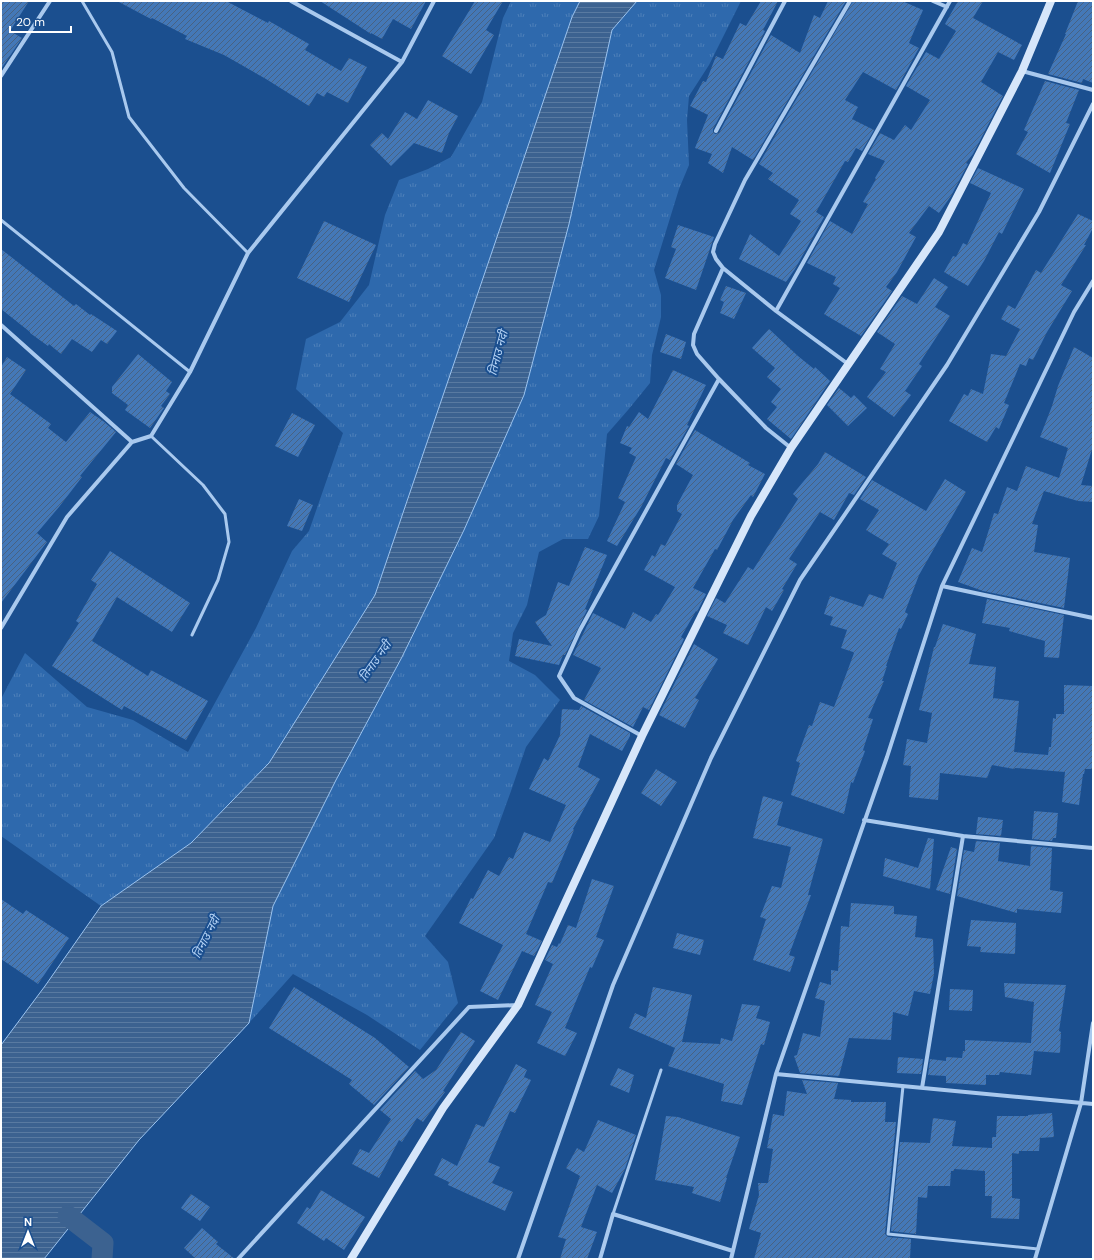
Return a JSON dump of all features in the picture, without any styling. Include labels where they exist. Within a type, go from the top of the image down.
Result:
[{"type":"main road","points":[[351,1259],[443,1108],[518,1005],[642,736],[751,516],[791,448],[939,232],[1022,70],[1051,1]]},
{"type":"street","points":[[1,76],[50,1]]},
{"type":"street","points":[[291,1],[402,62]]},
{"type":"street","points":[[1,628],[67,517],[132,442],[151,436],[190,372],[248,253],[402,62],[434,1]]},
{"type":"street","points":[[716,131],[784,1]]},
{"type":"street","points":[[848,364],[776,311],[723,268],[713,252],[745,180],[850,1]]},
{"type":"street","points":[[933,1],[947,7]]},
{"type":"street","points":[[776,311],[950,1]]},
{"type":"street","points":[[1022,70],[1093,90]]},
{"type":"street","points":[[518,1259],[613,985],[711,758],[800,580],[947,364],[1040,212],[1093,104]]},
{"type":"street","points":[[723,268],[694,334],[693,346],[697,354],[719,379],[766,428],[791,448]]},
{"type":"street","points":[[731,1259],[776,1074],[887,757],[942,586],[1074,312],[1093,281]]},
{"type":"street","points":[[1,326],[132,442]]},
{"type":"street","points":[[642,736],[574,698],[559,676],[580,630],[719,379]]},
{"type":"street","points":[[942,586],[1093,618]]},
{"type":"street","points":[[864,820],[963,836],[1093,848]]},
{"type":"street","points":[[922,1088],[963,836]]},
{"type":"street","points":[[238,1259],[469,1007],[518,1005]]},
{"type":"street","points":[[1035,1259],[1081,1103],[1093,1024]]},
{"type":"street","points":[[776,1074],[1093,1104]]},
{"type":"street","points":[[600,1259],[613,1214],[733,1251]]},
{"type":"lane","points":[[82,1],[112,52],[129,118],[184,188],[248,253]]},
{"type":"lane","points":[[1,220],[190,372]]},
{"type":"lane","points":[[151,436],[203,485],[225,514],[229,542],[218,580],[192,635]]},
{"type":"lane","points":[[613,1214],[661,1070]]},
{"type":"lane","points":[[903,1086],[888,1234],[1038,1249]]},
{"type":"green space","points":[[511,1],[580,1],[572,17],[375,595],[269,763],[191,843],[101,906],[1,836],[1,699],[25,653],[87,707],[133,720],[188,752],[256,628],[292,551],[309,531],[343,433],[296,389],[306,339],[340,322],[369,285],[385,215],[399,180],[428,169],[451,157],[482,102],[503,18]]},
{"type":"green space","points":[[637,1],[741,1],[709,65],[689,96],[687,120],[689,165],[679,189],[654,270],[661,295],[661,317],[652,355],[650,383],[607,434],[599,516],[588,539],[563,539],[539,552],[527,605],[513,633],[509,661],[535,675],[560,700],[526,747],[494,838],[425,936],[448,962],[458,1003],[420,1050],[367,1015],[293,974],[249,1023],[273,906],[336,780],[402,657],[464,530],[524,395],[569,224],[612,30]]},
{"type":"water","name":"तिनाउ नदी","points":[[580,1],[637,1],[612,30],[569,224],[524,395],[464,530],[402,657],[336,780],[273,906],[249,1023],[139,1140],[44,1259],[1,1259],[1,1045],[45,986],[101,906],[191,843],[269,763],[375,595],[572,17]]},
{"type":"building","points":[[1,1],[29,1],[10,31],[22,38],[1,69]]},
{"type":"building","points":[[117,1],[226,1],[268,23],[269,21],[309,44],[305,50],[341,71],[349,58],[367,67],[348,103],[327,92],[324,97],[317,93],[309,106],[224,55],[185,39],[187,36]]},
{"type":"building","points":[[320,1],[426,1],[411,29],[393,19],[382,39],[371,34]]},
{"type":"building","points":[[475,1],[503,1],[486,30],[494,35],[471,74],[442,56]]},
{"type":"building","points":[[761,1],[778,1],[763,30],[765,31],[713,129],[715,134],[719,133],[771,35],[800,53],[814,15],[820,18],[828,1],[846,1],[753,160],[732,147],[723,173],[708,163],[712,154],[695,148],[708,115],[690,106],[703,81],[706,82],[716,56],[723,59],[740,23],[746,26]]},
{"type":"building","points":[[853,1],[902,1],[923,10],[909,43],[919,48],[896,90],[863,72],[845,100],[858,107],[852,119],[874,130],[862,151],[856,148],[848,162],[845,161],[816,212],[824,217],[795,269],[786,282],[739,259],[750,234],[779,256],[801,221],[790,214],[799,200],[768,179],[773,173],[759,164]]},
{"type":"building","points":[[958,1],[983,1],[973,18],[1022,45],[1014,60],[998,52],[981,82],[1003,96],[973,154],[966,163],[968,164],[951,196],[939,213],[929,206],[909,233],[916,237],[897,272],[886,287],[892,291],[861,336],[824,314],[840,288],[833,284],[836,277],[807,263],[830,221],[852,234],[868,204],[863,202],[885,161],[868,154],[880,133],[894,140],[905,125],[911,130],[930,100],[906,86],[926,52],[939,59],[956,31],[945,24]]},
{"type":"building","points":[[1078,1],[1093,1],[1093,83],[1083,79],[1082,83],[1048,74],[1066,34]]},
{"type":"building","points":[[1045,81],[1079,90],[1066,123],[1070,124],[1050,173],[1016,154],[1028,132],[1024,130]]},
{"type":"building","points":[[428,100],[458,116],[449,133],[442,153],[414,143],[391,166],[370,145],[382,133],[388,139],[405,112],[417,119]]},
{"type":"building","points":[[978,168],[1024,189],[1002,234],[999,232],[984,261],[968,286],[944,272],[953,256],[956,257],[963,243],[967,245],[991,193],[970,183]]},
{"type":"building","points":[[1078,214],[1093,221],[1093,228],[1084,245],[1086,245],[1061,285],[1072,291],[1047,332],[1033,360],[1029,358],[1026,366],[1020,364],[1004,403],[1009,405],[999,429],[996,427],[987,442],[949,421],[964,394],[968,396],[971,389],[983,394],[991,354],[1006,356],[1020,329],[1001,319],[1008,305],[1015,309],[1036,270],[1041,273]]},
{"type":"building","points":[[324,221],[376,245],[349,302],[297,278]]},
{"type":"building","points":[[678,225],[714,237],[696,290],[665,278],[676,249],[671,247]]},
{"type":"building","points":[[1,249],[74,306],[76,304],[90,315],[91,314],[117,331],[107,344],[101,340],[92,352],[72,339],[61,354],[49,344],[48,346],[30,333],[1,309]]},
{"type":"building","points":[[934,278],[948,287],[935,307],[950,316],[919,364],[922,366],[905,391],[911,395],[894,417],[867,397],[886,372],[880,369],[895,344],[877,332],[902,296],[917,304]]},
{"type":"building","points":[[726,286],[746,293],[734,319],[720,313],[724,302],[720,300]]},
{"type":"building","points":[[769,329],[798,356],[814,369],[815,367],[830,381],[791,439],[767,419],[777,407],[771,402],[781,389],[767,377],[775,368],[752,348]]},
{"type":"building","points":[[666,334],[686,342],[681,359],[660,352]]},
{"type":"building","points":[[1074,347],[1093,358],[1093,446],[1081,485],[1093,486],[1093,502],[1078,501],[1044,491],[1032,524],[1038,525],[1034,552],[1070,558],[1064,608],[983,591],[958,582],[972,548],[982,552],[994,513],[998,514],[1007,487],[1017,491],[1026,466],[1059,478],[1068,448],[1040,437]]},
{"type":"building","points":[[138,354],[172,382],[166,391],[170,394],[161,406],[164,408],[150,428],[125,410],[128,405],[112,393],[112,387]]},
{"type":"building","points":[[7,357],[26,370],[10,394],[51,424],[48,428],[66,442],[90,412],[116,432],[80,476],[82,477],[59,507],[37,533],[47,542],[1,603],[1,367]]},
{"type":"building","points":[[673,370],[706,385],[687,425],[689,426],[670,460],[666,458],[641,507],[617,546],[607,541],[625,502],[618,498],[636,457],[629,453],[632,448],[620,443],[627,426],[629,427],[639,412],[648,419]]},
{"type":"building","points":[[839,388],[851,398],[854,395],[867,408],[848,426],[827,405]]},
{"type":"building","points":[[292,413],[315,425],[298,457],[275,446]]},
{"type":"building","points":[[695,430],[750,463],[748,465],[765,474],[753,497],[751,495],[733,520],[717,550],[715,549],[693,588],[706,594],[697,612],[696,611],[681,637],[684,639],[649,710],[643,707],[633,727],[584,700],[601,668],[573,655],[593,613],[625,629],[633,612],[651,622],[656,614],[658,615],[675,587],[644,570],[652,555],[655,557],[661,544],[665,546],[682,514],[677,511],[677,505],[693,475],[676,464]]},
{"type":"building","points":[[825,452],[866,477],[854,495],[849,493],[834,520],[820,512],[789,559],[797,564],[782,589],[784,590],[772,611],[766,607],[748,645],[723,633],[727,625],[707,616],[716,598],[725,603],[748,567],[753,570],[798,499],[793,494],[818,464]]},
{"type":"building","points":[[945,479],[966,492],[919,575],[905,612],[908,614],[901,629],[899,628],[886,666],[882,681],[884,681],[868,718],[873,719],[863,750],[865,751],[853,783],[851,782],[844,814],[791,795],[800,763],[796,761],[809,725],[812,726],[820,702],[834,707],[854,653],[841,648],[847,630],[830,625],[833,617],[824,614],[830,596],[863,607],[869,594],[883,599],[897,563],[882,554],[889,544],[866,530],[879,510],[860,499],[872,480],[926,511]]},
{"type":"building","points":[[299,499],[313,505],[302,531],[287,526]]},
{"type":"building","points":[[585,547],[607,555],[585,609],[587,610],[559,665],[515,656],[519,639],[552,646],[535,622],[546,615],[558,582],[569,586]]},
{"type":"building","points":[[110,551],[190,603],[172,632],[117,597],[92,641],[148,676],[151,670],[208,701],[186,740],[124,706],[122,710],[52,666],[79,623],[76,621],[97,584],[91,580]]},
{"type":"building","points":[[987,599],[1064,615],[1059,658],[1044,657],[1045,641],[1009,631],[1010,628],[982,623]]},
{"type":"building","points":[[943,624],[976,634],[969,664],[996,667],[993,698],[1019,701],[1014,752],[1048,755],[1049,747],[1051,747],[1053,718],[1056,719],[1056,714],[1064,714],[1064,685],[1093,686],[1093,769],[1085,769],[1083,774],[1079,805],[1062,802],[1065,772],[1014,769],[992,765],[987,778],[940,773],[938,800],[909,797],[911,766],[903,765],[907,739],[927,743],[932,713],[919,710],[934,647]]},
{"type":"building","points":[[694,644],[718,659],[695,698],[699,700],[685,728],[659,715]]},
{"type":"building","points":[[581,706],[630,733],[630,736],[622,751],[590,734],[578,767],[600,779],[573,829],[574,830],[552,883],[548,882],[526,934],[542,941],[534,956],[522,951],[498,1000],[480,991],[503,945],[459,923],[471,898],[473,899],[488,870],[499,876],[509,857],[513,859],[524,832],[550,842],[566,805],[529,789],[544,758],[548,761],[560,735],[562,709],[579,710]]},
{"type":"building","points":[[656,769],[677,782],[661,806],[641,793]]},
{"type":"building","points":[[763,796],[783,802],[777,825],[823,839],[808,895],[811,895],[789,955],[795,957],[790,972],[753,960],[766,919],[760,917],[772,886],[781,888],[791,847],[753,838]]},
{"type":"building","points":[[1034,811],[1058,813],[1056,838],[1053,838],[1052,841],[1032,839]]},
{"type":"building","points":[[978,817],[1003,820],[1001,836],[976,834]]},
{"type":"building","points":[[928,838],[934,839],[930,889],[883,876],[885,858],[918,868]]},
{"type":"building","points":[[976,841],[1000,843],[998,861],[1030,866],[1031,846],[1052,848],[1050,890],[1063,892],[1061,913],[1017,909],[1017,913],[957,896],[964,850],[974,852]]},
{"type":"building","points":[[951,847],[957,849],[950,894],[936,890]]},
{"type":"building","points":[[592,879],[614,886],[596,937],[604,940],[592,968],[590,967],[565,1028],[577,1033],[565,1056],[537,1043],[552,1012],[535,1005],[553,964],[545,960],[552,945],[557,947],[559,943],[560,944],[568,925],[576,928]]},
{"type":"building","points":[[1,899],[23,914],[26,910],[69,938],[38,984],[1,959]]},
{"type":"building","points":[[851,903],[894,906],[894,914],[917,916],[915,937],[933,939],[934,974],[930,994],[914,991],[908,1016],[893,1012],[891,1040],[849,1038],[839,1076],[800,1073],[794,1056],[797,1055],[803,1033],[820,1037],[825,1001],[815,998],[820,982],[831,985],[831,970],[838,971],[841,926],[849,927]]},
{"type":"building","points":[[971,920],[1016,923],[1015,954],[980,952],[981,947],[967,946]]},
{"type":"building","points":[[677,933],[704,940],[700,955],[673,948]]},
{"type":"building","points":[[1004,983],[1066,985],[1059,1031],[1061,1032],[1060,1053],[1034,1051],[1031,1075],[1000,1072],[999,1075],[986,1075],[986,1085],[946,1083],[946,1076],[928,1075],[930,1059],[946,1061],[946,1057],[962,1058],[963,1051],[965,1051],[965,1040],[1031,1043],[1034,1002],[1005,997]]},
{"type":"building","points":[[294,987],[375,1038],[409,1067],[374,1105],[349,1084],[352,1080],[269,1028]]},
{"type":"building","points":[[653,987],[692,995],[682,1042],[720,1044],[721,1038],[732,1041],[742,1004],[760,1006],[756,1018],[770,1022],[764,1045],[761,1044],[742,1105],[721,1101],[724,1084],[668,1066],[675,1048],[629,1028],[635,1013],[646,1018]]},
{"type":"building","points":[[950,989],[973,990],[972,1011],[949,1010]]},
{"type":"building","points":[[461,1032],[475,1041],[443,1091],[445,1092],[423,1122],[417,1118],[402,1142],[399,1140],[379,1178],[352,1164],[360,1149],[369,1153],[391,1119],[380,1110],[415,1071],[423,1079],[436,1070]]},
{"type":"building","points":[[898,1057],[923,1059],[921,1074],[897,1073]]},
{"type":"building","points":[[516,1064],[527,1070],[524,1077],[531,1080],[515,1113],[510,1111],[488,1162],[500,1167],[492,1183],[513,1192],[505,1211],[448,1185],[449,1182],[434,1175],[442,1158],[457,1166],[476,1124],[484,1127]]},
{"type":"building","points":[[618,1068],[634,1075],[629,1093],[610,1085]]},
{"type":"building","points":[[802,1080],[838,1083],[834,1099],[851,1100],[851,1102],[886,1102],[885,1122],[896,1122],[885,1234],[888,1237],[911,1239],[910,1259],[754,1259],[761,1233],[749,1229],[759,1195],[758,1183],[768,1183],[773,1149],[767,1148],[773,1114],[784,1116],[787,1091],[807,1094]]},
{"type":"building","points":[[1052,1113],[1054,1137],[1040,1138],[1039,1151],[1019,1151],[1019,1154],[1012,1153],[1012,1198],[1020,1199],[1019,1219],[991,1218],[992,1196],[985,1196],[985,1171],[954,1169],[954,1171],[951,1171],[950,1186],[928,1186],[927,1198],[918,1197],[916,1234],[891,1231],[900,1142],[930,1143],[933,1118],[956,1121],[952,1146],[992,1148],[992,1137],[996,1137],[997,1116],[1028,1116]]},
{"type":"building","points":[[666,1116],[678,1117],[740,1137],[726,1178],[720,1202],[692,1193],[694,1187],[655,1180]]},
{"type":"building","points":[[598,1120],[636,1135],[625,1169],[612,1193],[597,1185],[581,1227],[597,1232],[587,1259],[560,1259],[566,1239],[558,1237],[580,1176],[566,1168],[577,1148],[584,1152]]},
{"type":"building","points":[[321,1190],[365,1217],[344,1250],[326,1238],[324,1241],[297,1223],[307,1207],[310,1209]]},
{"type":"building","points":[[191,1194],[210,1207],[200,1221],[181,1208]]},
{"type":"building","points":[[202,1228],[218,1242],[216,1244],[235,1259],[196,1259],[184,1248]]},
{"type":"waterway","points":[[68,1216],[103,1243],[102,1259]]}]
